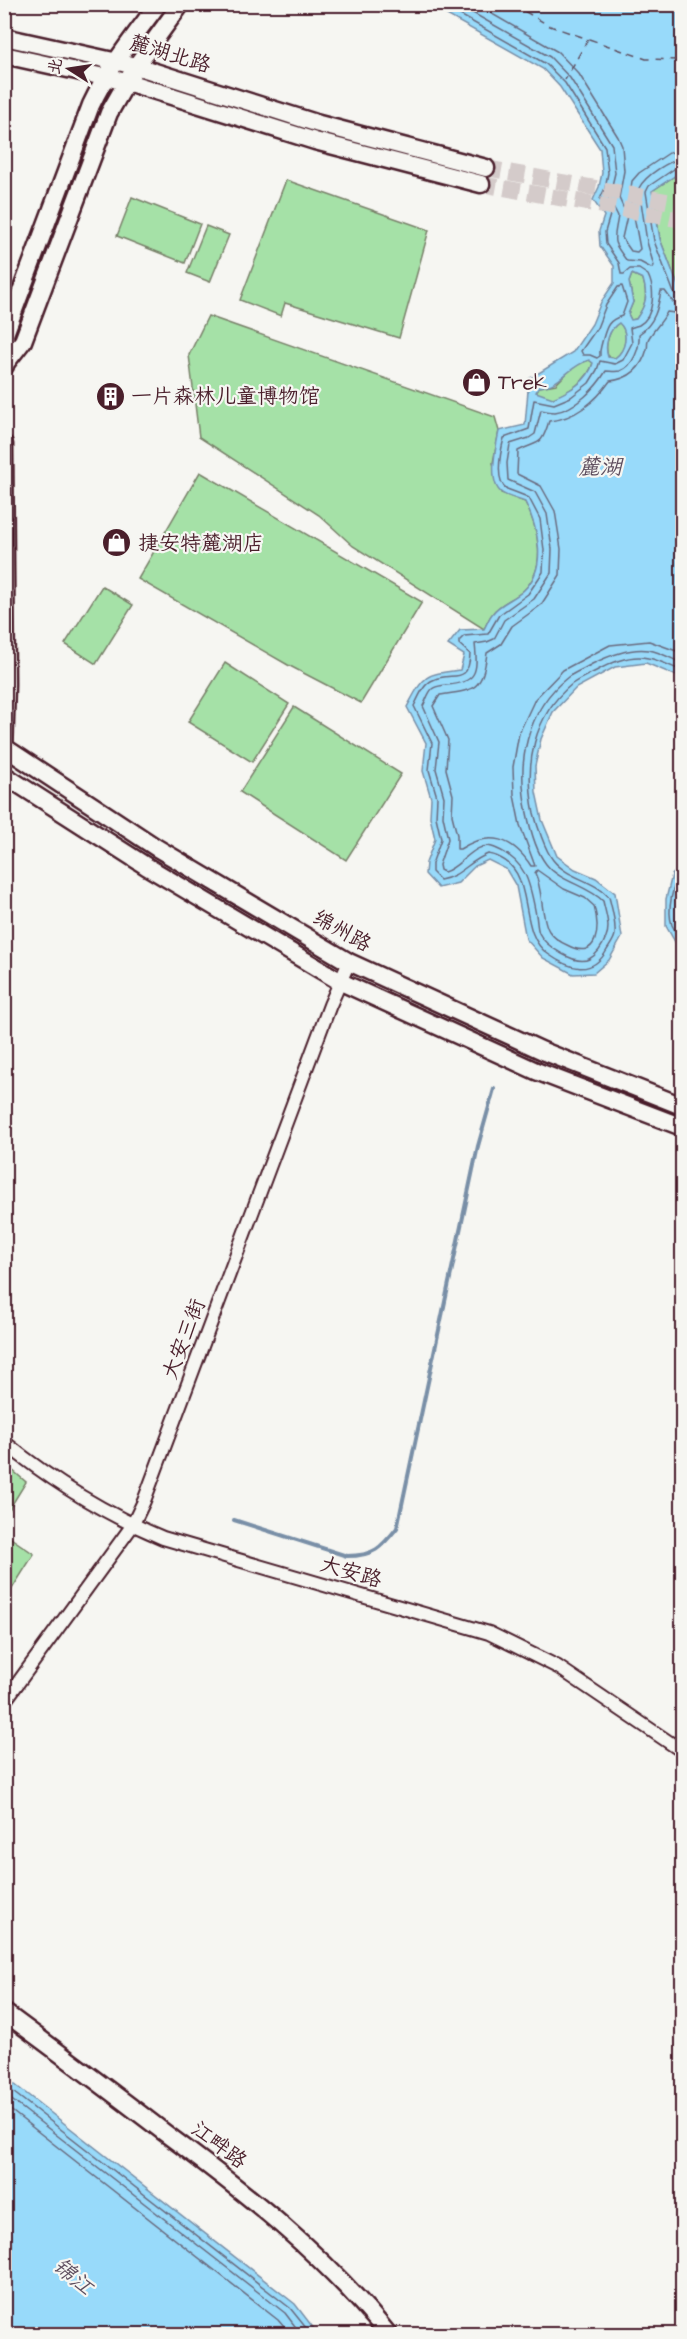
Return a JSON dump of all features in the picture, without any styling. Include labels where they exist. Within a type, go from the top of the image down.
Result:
[{"type":"street","points":[[4,366],[5,334],[91,105],[104,77],[158,4]]},
{"type":"street","points":[[4,366],[23,341],[109,113],[136,66],[181,4]]},
{"type":"street","name":"麓湖北路","points":[[4,37],[136,66],[483,176],[315,141],[127,82]]},
{"type":"street","points":[[4,55],[127,82]]},
{"type":"street","points":[[4,444],[5,750]]},
{"type":"street","name":"绵州路","points":[[5,750],[157,849],[349,962],[543,1051],[682,1106]]},
{"type":"street","points":[[4,775],[146,866],[341,982],[536,1071],[682,1127]]},
{"type":"street","name":"大安三街","points":[[4,1702],[132,1526],[148,1490],[330,1005],[349,962]]},
{"type":"street","name":"大安路","points":[[4,1442],[80,1498],[132,1526],[163,1538],[489,1633],[558,1667],[682,1751]]},
{"type":"street","name":"江畔路","points":[[4,2012],[231,2182],[284,2226],[337,2275],[388,2334]]},
{"type":"green space","points":[[682,171],[682,296],[660,239],[652,191]]},
{"type":"green space","points":[[286,180],[429,230],[399,338],[285,303],[281,316],[240,300]]},
{"type":"green space","points":[[132,197],[200,224],[185,263],[117,236]]},
{"type":"green space","points":[[206,226],[229,235],[210,282],[187,273]]},
{"type":"green space","points":[[632,274],[643,279],[646,296],[636,319],[631,320],[628,314],[633,302],[629,282]]},
{"type":"green space","points":[[208,316],[495,417],[499,431],[493,463],[501,493],[525,502],[537,535],[536,570],[524,590],[496,610],[490,616],[484,629],[353,546],[319,515],[199,437],[189,355]]},
{"type":"green space","points":[[619,322],[624,331],[625,341],[622,351],[615,358],[608,356],[607,342],[612,329]]},
{"type":"green space","points":[[589,360],[593,363],[591,369],[571,389],[553,399],[536,393],[539,387],[556,384],[575,365]]},
{"type":"green space","points":[[200,472],[422,602],[361,703],[288,665],[138,579]]},
{"type":"green space","points":[[102,586],[133,605],[96,664],[65,644]]},
{"type":"green space","points":[[225,663],[289,704],[252,762],[188,722]]},
{"type":"green space","points":[[294,707],[401,774],[346,860],[240,792]]},
{"type":"green space","points":[[4,1463],[26,1482],[5,1516],[4,1516]]},
{"type":"green space","points":[[5,1534],[34,1554],[5,1600]]},
{"type":"water","name":"麓湖","points":[[429,5],[682,5],[682,171],[652,191],[660,239],[682,296],[682,678],[646,663],[615,667],[576,688],[553,712],[541,739],[535,766],[536,792],[542,820],[557,856],[575,869],[596,878],[615,893],[622,937],[609,960],[594,973],[573,974],[543,958],[526,939],[516,886],[506,869],[488,860],[475,866],[458,883],[438,888],[425,874],[426,863],[435,839],[430,817],[431,798],[423,771],[426,743],[407,707],[426,678],[439,673],[460,670],[464,655],[448,645],[460,630],[484,629],[490,616],[524,590],[531,581],[538,559],[537,535],[525,502],[507,496],[497,488],[494,464],[499,431],[525,425],[529,379],[573,352],[592,324],[601,302],[614,283],[614,266],[600,246],[599,231],[604,216],[593,200],[602,173],[600,149],[560,87],[543,69]],"holes":[[[632,274],[643,279],[646,295],[639,314],[636,319],[631,320],[628,314],[633,302],[629,282]],[[619,323],[625,336],[624,346],[615,358],[608,357],[607,347],[610,333]],[[589,360],[593,363],[587,376],[571,389],[553,398],[536,392],[539,387],[559,380],[581,363]]]},
{"type":"water","points":[[682,865],[682,954],[666,926],[666,899],[672,875]]},
{"type":"water","name":"锦江","points":[[5,2077],[295,2304],[318,2334],[5,2334]]},
{"type":"waterway","points":[[234,1520],[347,1556],[356,1556],[376,1550],[397,1528],[478,1146],[494,1089]]},
{"type":"ferry route","points":[[512,4],[550,26],[588,39],[565,80]]},
{"type":"ferry route","points":[[589,39],[646,59],[682,60]]},
{"type":"ferry route","points":[[676,166],[682,129]]},
{"type":"tunnel","points":[[486,168],[682,204]]},
{"type":"tunnel","points":[[481,184],[682,220]]},
{"type":"place","name":"Trek","points":[[477,382]]},
{"type":"place","name":"一片森林儿童博物馆","points":[[110,396]]},
{"type":"place","name":"捷安特麓湖店","points":[[117,543]]}]
